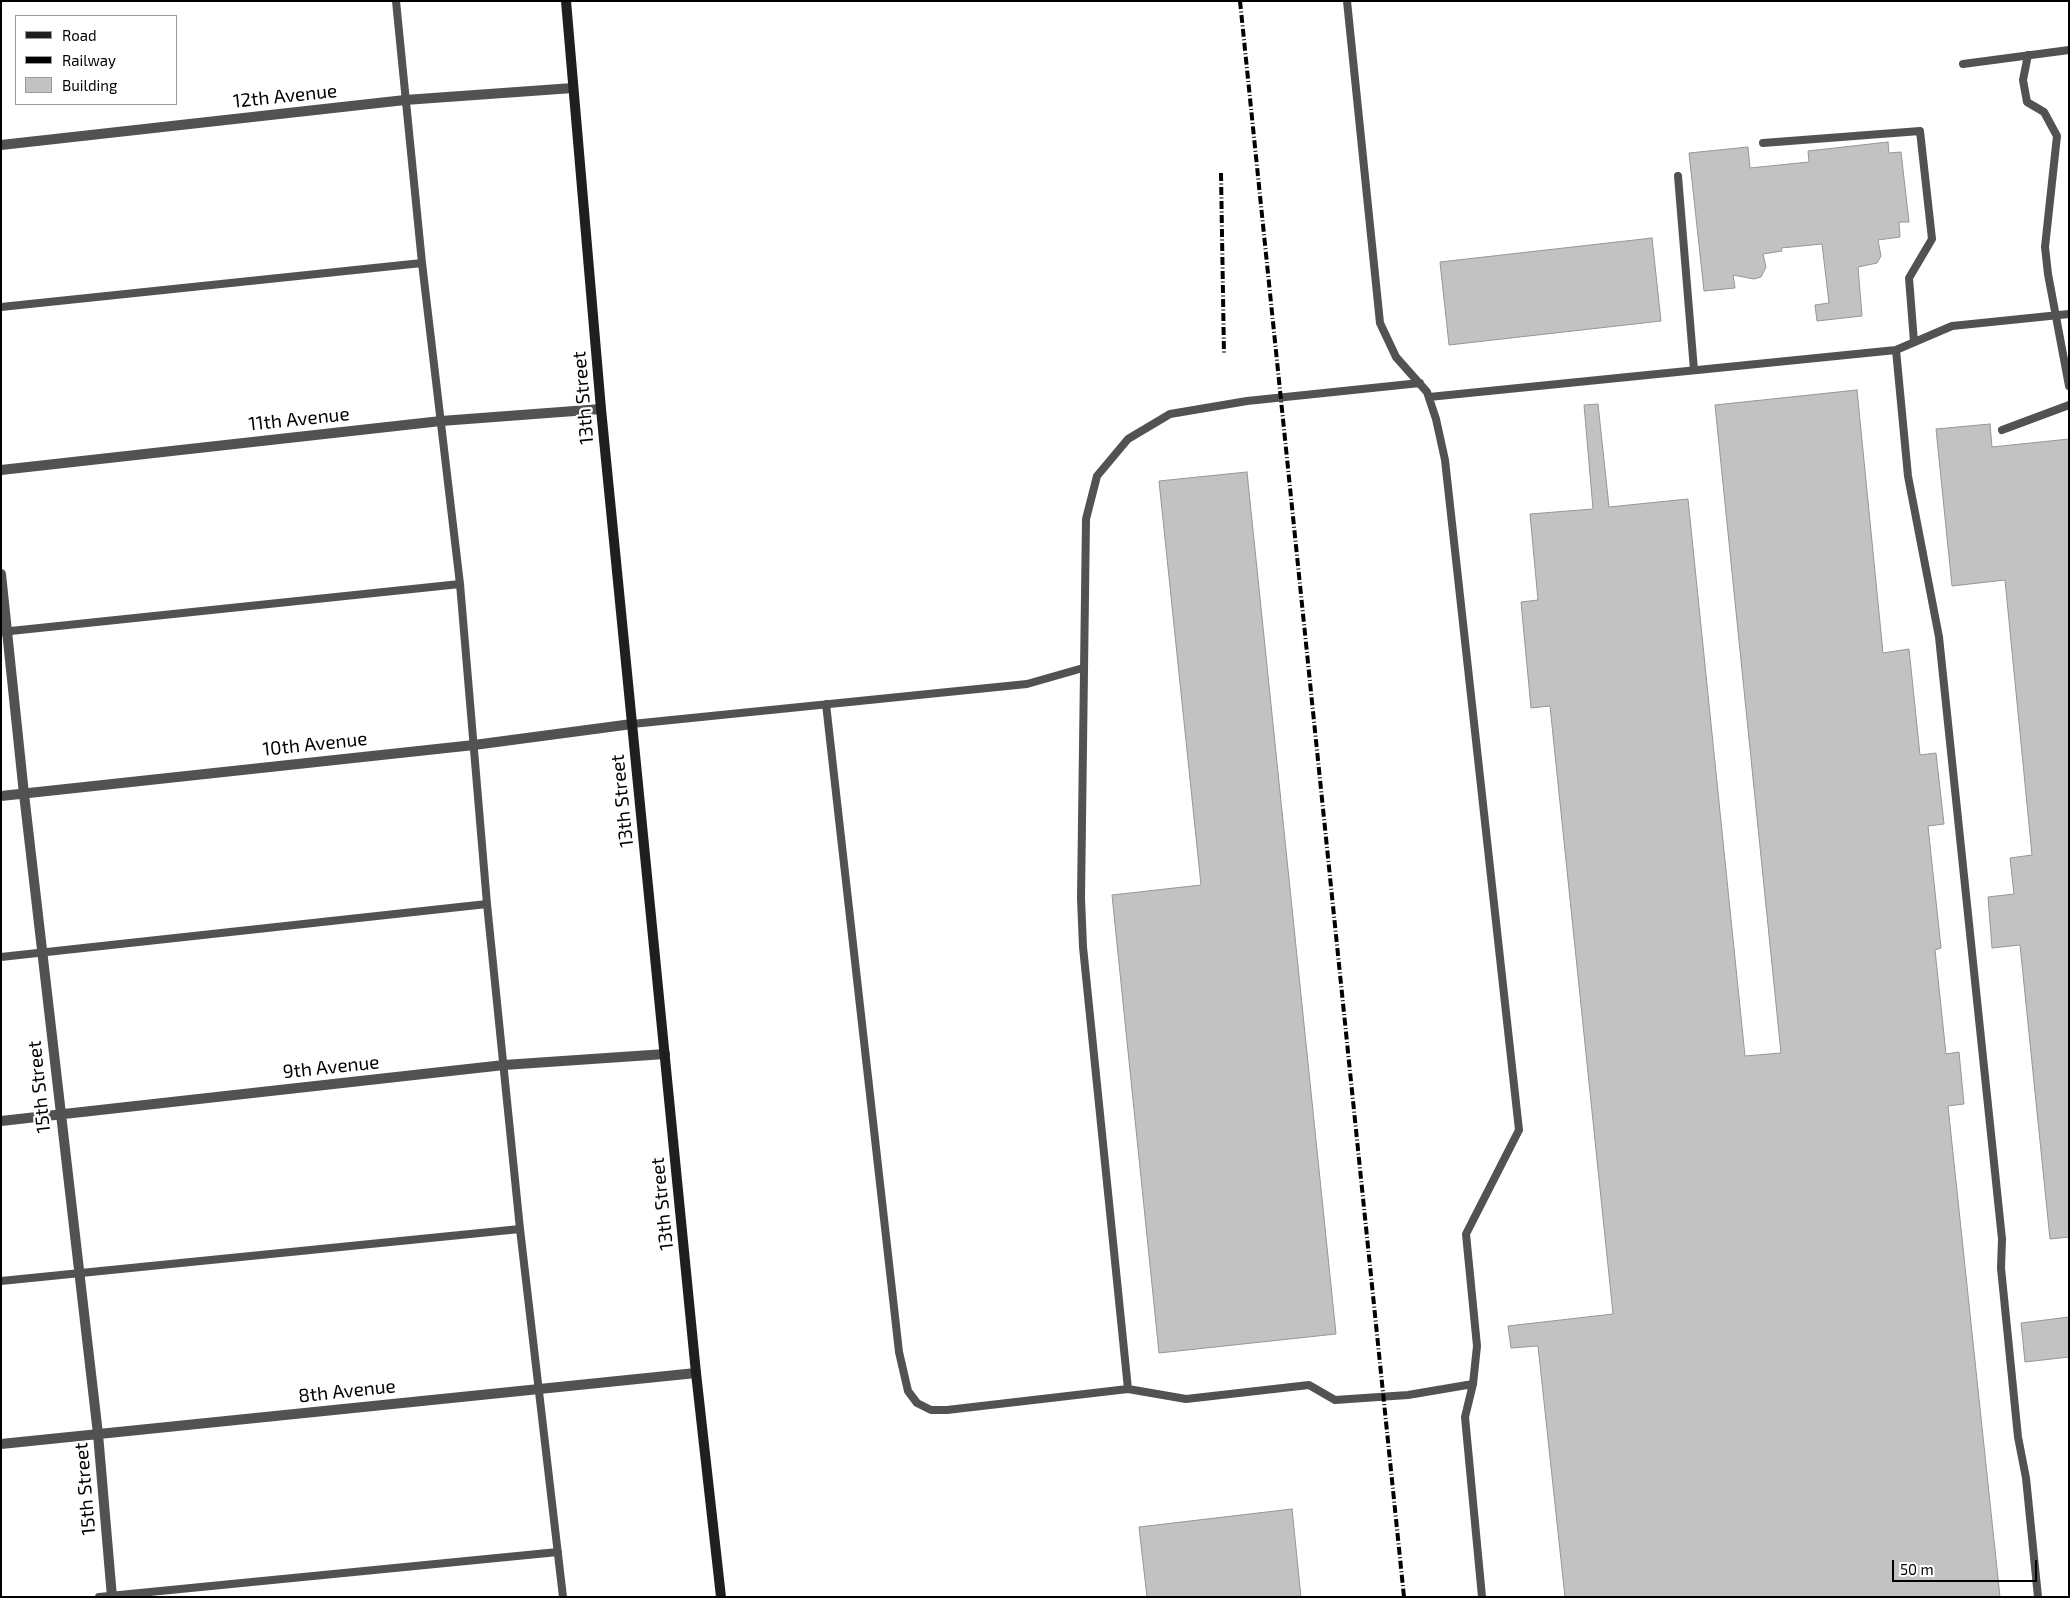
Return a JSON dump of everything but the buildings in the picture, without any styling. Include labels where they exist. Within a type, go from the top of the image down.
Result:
[{"type":"street","name":"13th Street","points":[[566,1],[601,409],[696,1373],[721,1597]]},
{"type":"street","name":"12th Avenue","points":[[1,145],[405,100],[573,88]]},
{"type":"street","name":"11th Avenue","points":[[1,470],[441,420],[601,409]]},
{"type":"street","name":"15th Street","points":[[1,574],[4,632],[98,1434],[112,1596]]},
{"type":"street","name":"10th Avenue","points":[[1,796],[474,745],[632,724]]},
{"type":"street","name":"9th Avenue","points":[[1,1121],[504,1065],[665,1054]]},
{"type":"street","name":"8th Avenue","points":[[1,1444],[696,1373]]},
{"type":"lane","points":[[396,1],[422,263],[460,584],[487,904],[520,1229],[563,1597]]},
{"type":"lane","points":[[1347,1],[1380,323],[1396,357],[1420,383],[1429,398],[1436,419],[1445,460],[1519,1130],[1466,1234],[1477,1346],[1474,1384],[1465,1417],[1482,1597]]},
{"type":"lane","points":[[1963,64],[2069,50]]},
{"type":"lane","points":[[2028,55],[2023,80],[2027,102],[2044,112],[2057,136],[2045,247],[2069,386]]},
{"type":"lane","points":[[1763,144],[1920,131],[1932,239],[1908,278],[1914,342]]},
{"type":"lane","points":[[1678,176],[1694,370]]},
{"type":"lane","points":[[1,307],[422,263]]},
{"type":"lane","points":[[1429,398],[1896,350],[1952,326],[2069,314]]},
{"type":"lane","points":[[1896,350],[1908,476],[1938,637],[2002,1239],[2001,1268],[2015,1408],[2026,1478],[2038,1597]]},
{"type":"lane","points":[[1128,1389],[1083,947],[1081,898],[1086,519],[1097,476],[1128,439],[1170,414],[1247,401],[1420,383]]},
{"type":"lane","points":[[2002,430],[2069,405]]},
{"type":"lane","points":[[4,632],[460,584]]},
{"type":"lane","points":[[632,724],[1027,684],[1083,668]]},
{"type":"lane","points":[[826,704],[899,1352],[908,1391],[917,1403],[931,1410],[947,1410],[1128,1389],[1186,1399],[1309,1385],[1335,1400],[1408,1394],[1474,1384]]},
{"type":"lane","points":[[1,957],[487,904]]},
{"type":"lane","points":[[1,1281],[520,1229]]},
{"type":"lane","points":[[99,1597],[558,1552]]},
{"type":"railway","points":[[1240,1],[1404,1597]]},
{"type":"railway","points":[[1221,173],[1224,355]]}]
